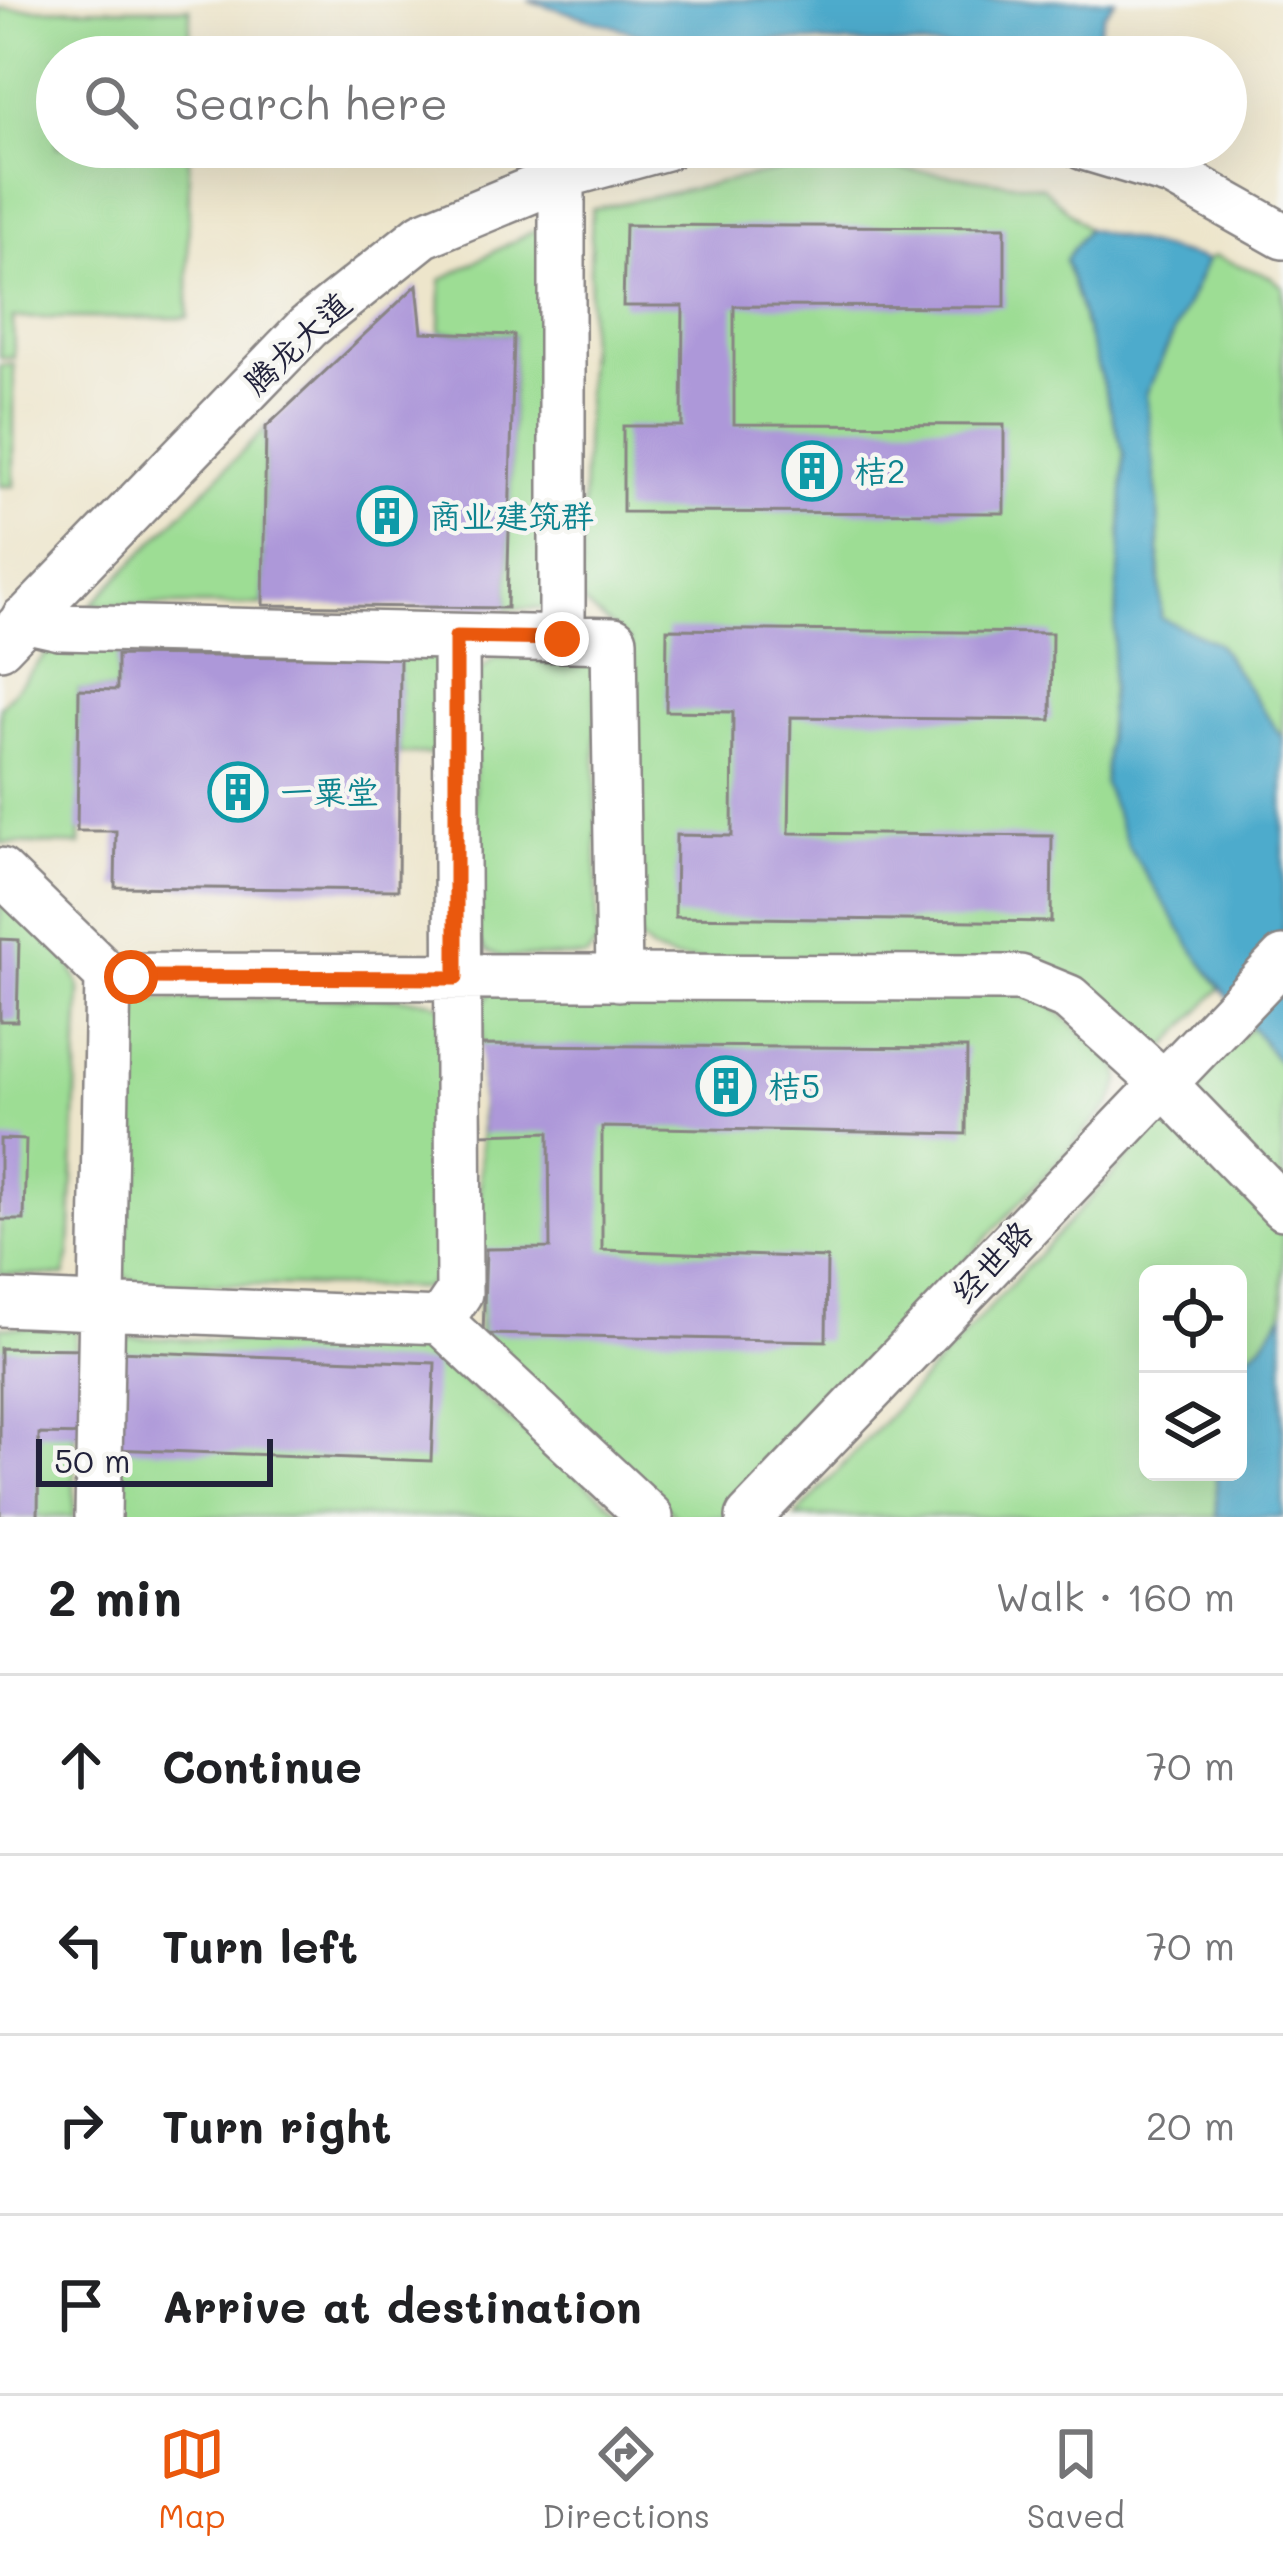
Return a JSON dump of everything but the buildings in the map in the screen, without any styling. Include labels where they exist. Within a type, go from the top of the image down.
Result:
[{"type":"street","name":"腾龙大道","points":[[12,633],[308,327],[423,236],[596,168]]},
{"type":"street","points":[[1154,168],[1283,236]]},
{"type":"street","points":[[562,178],[562,639]]},
{"type":"street","points":[[12,633],[60,627],[614,640],[620,978]]},
{"type":"street","points":[[440,1321],[459,1293],[456,637]]},
{"type":"street","points":[[0,871],[108,976],[1020,978],[1069,998],[1163,1083],[1283,1207]]},
{"type":"street","name":"经世路","points":[[749,1517],[1283,959]]},
{"type":"street","points":[[98,1517],[108,976]]},
{"type":"street","points":[[0,1303],[440,1321],[650,1517]]},
{"type":"green space","points":[[190,8],[190,36],[36,36],[36,168],[189,168],[188,318],[13,318],[14,358],[0,358],[0,9]]},
{"type":"green space","points":[[894,168],[1043,187],[1087,229],[1065,261],[1124,453],[1121,543],[1200,960],[1221,988],[1166,1047],[1147,1045],[1071,985],[674,959],[652,951],[630,931],[630,642],[583,603],[581,576],[592,209],[783,170]]},
{"type":"green space","points":[[550,222],[549,609],[507,608],[514,335],[440,332],[441,280]]},
{"type":"green space","points":[[1215,256],[1271,277],[1283,287],[1283,739],[1217,643],[1161,619],[1158,504],[1146,394],[1207,260]]},
{"type":"green space","points":[[0,365],[14,365],[14,486],[0,486]]},
{"type":"green space","points":[[266,427],[263,605],[91,605],[258,436]]},
{"type":"green space","points":[[59,639],[440,650],[440,754],[399,754],[399,658],[118,655],[117,690],[79,690],[80,845],[0,843],[0,707]]},
{"type":"green space","points":[[577,656],[595,664],[597,944],[586,957],[502,957],[487,951],[473,932],[475,676],[494,658]]},
{"type":"green space","points":[[0,888],[68,958],[80,988],[70,1253],[64,1276],[0,1274]]},
{"type":"green space","points":[[493,988],[1004,990],[1050,1004],[1119,1067],[1120,1083],[1111,1104],[728,1517],[677,1517],[479,1338],[482,1006]]},
{"type":"green space","points":[[390,997],[430,1001],[449,1010],[448,1271],[424,1288],[141,1283],[118,1274],[119,1017],[137,1000]]},
{"type":"green space","points":[[1251,1026],[1283,1068],[1283,1314],[1261,1345],[1247,1355],[1247,1265],[1139,1265],[1139,1481],[1216,1481],[1217,1517],[795,1517]]},
{"type":"green space","points":[[0,1327],[76,1328],[74,1517],[0,1517]]},
{"type":"green space","points":[[117,1337],[424,1348],[626,1517],[113,1517]]},
{"type":"water","points":[[528,0],[1115,0],[1104,14],[1097,36],[645,36]]},
{"type":"water","points":[[1087,229],[1207,260],[1146,394],[1158,504],[1161,618],[1217,643],[1283,739],[1283,1068],[1200,960],[1129,848],[1104,784],[1124,453],[1065,260]]},
{"type":"water","points":[[1283,1314],[1283,1517],[1217,1517],[1216,1481],[1247,1481],[1247,1355],[1261,1345]]},
{"type":"place","name":"桔2","points":[[812,471]]},
{"type":"place","name":"商业建筑群","points":[[387,516]]},
{"type":"place","name":"一粟堂","points":[[238,792]]},
{"type":"place","name":"桔5","points":[[726,1086]]},
{"type":"route","points":[[131,977],[456,978],[456,637],[562,639]]}]
